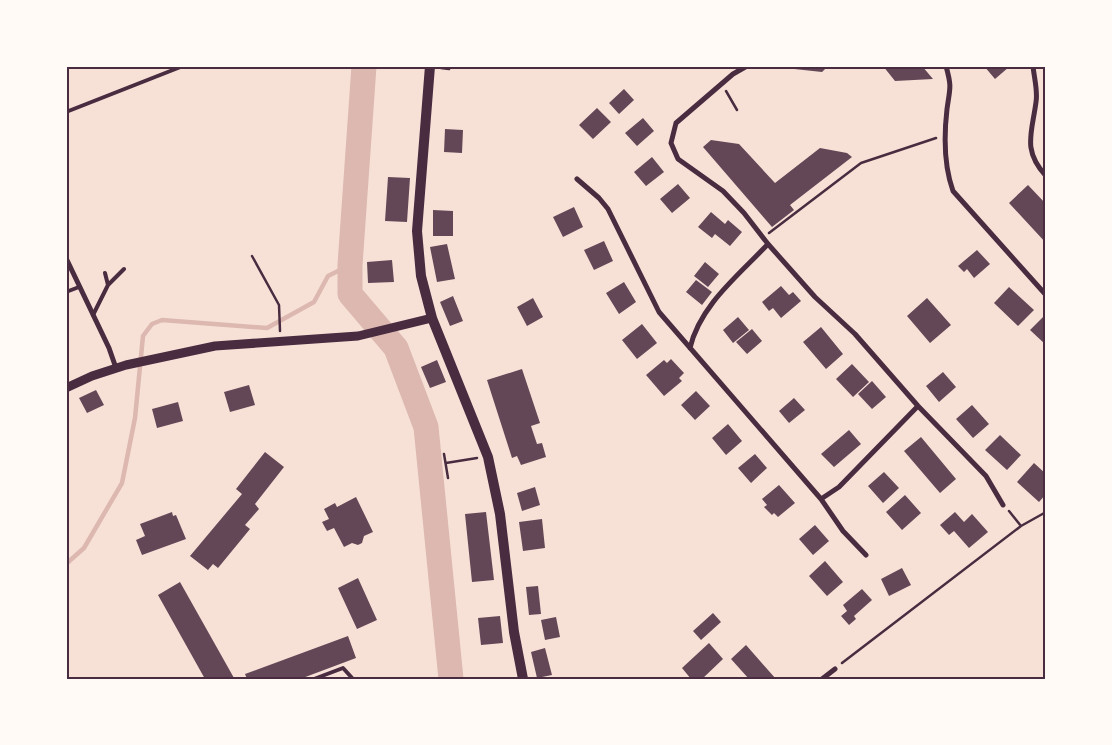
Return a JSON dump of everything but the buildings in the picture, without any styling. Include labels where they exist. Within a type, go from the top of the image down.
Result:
[{"type":"main road","points":[[430,66],[417,231],[421,276],[432,318],[476,421],[488,457],[500,514],[514,632],[523,679]]},
{"type":"street","points":[[747,66],[722,84],[676,123],[671,143],[678,159],[723,191],[744,213],[768,244],[815,297],[855,334],[918,406],[986,476],[1003,505]]},
{"type":"street","points":[[946,66],[952,86],[947,110],[946,172],[953,191],[1046,295]]},
{"type":"street","points":[[1033,66],[1037,100],[1030,137],[1034,163],[1046,176]]},
{"type":"street","points":[[577,179],[599,198],[608,209],[659,312],[821,499],[843,531],[866,555]]},
{"type":"street","points":[[690,348],[694,331],[716,298],[768,244]]},
{"type":"street","points":[[66,258],[109,348],[116,368]]},
{"type":"street","points":[[66,388],[92,376],[126,365],[215,346],[358,336],[432,318]]},
{"type":"street","points":[[821,499],[838,487],[918,406]]},
{"type":"street","points":[[822,679],[835,669]]},
{"type":"lane","points":[[66,112],[183,66]]},
{"type":"lane","points":[[93,315],[108,285],[124,269]]},
{"type":"lane","points":[[105,273],[108,285]]},
{"type":"lane","points":[[66,292],[78,286]]},
{"type":"lane","points":[[314,679],[343,668],[353,679]]},
{"type":"path","points":[[722,84],[736,110]]},
{"type":"path","points":[[764,238],[861,163],[947,135]]},
{"type":"path","points":[[252,256],[279,306],[281,334]]},
{"type":"path","points":[[444,454],[448,478]]},
{"type":"path","points":[[446,463],[488,457]]},
{"type":"path","points":[[1003,505],[1021,526]]},
{"type":"path","points":[[835,669],[1021,526],[1046,512]]},
{"type":"waterway","points":[[364,66],[350,265],[350,294],[396,348],[426,427],[451,679]]},
{"type":"waterway","points":[[66,564],[84,548],[122,483],[135,418],[143,336],[152,324],[162,320],[267,328],[314,302],[328,276],[350,265]]}]
